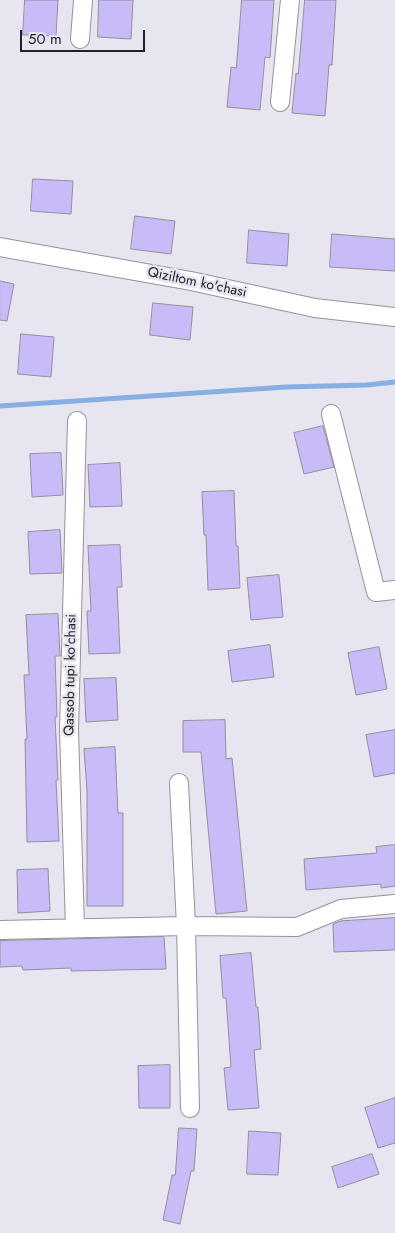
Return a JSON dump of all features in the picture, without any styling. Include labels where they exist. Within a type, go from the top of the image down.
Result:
[{"type":"street","points":[[80,40],[83,0]]},
{"type":"street","points":[[280,102],[290,0]]},
{"type":"street","name":"Qiziltom ko'chasi","points":[[0,247],[192,281],[315,308],[395,316]]},
{"type":"street","points":[[331,414],[376,592],[395,590]]},
{"type":"street","name":"Qassob tupi ko'chasi","points":[[75,928],[69,730],[77,421]]},
{"type":"street","points":[[179,783],[186,926],[190,1108]]},
{"type":"street","points":[[0,930],[186,926],[297,927],[341,909],[395,904]]},
{"type":"building","points":[[25,0],[58,0],[56,36],[23,35]]},
{"type":"building","points":[[99,0],[133,0],[131,39],[98,37]]},
{"type":"building","points":[[242,0],[274,0],[270,58],[265,57],[260,110],[227,107],[231,67],[236,68]]},
{"type":"building","points":[[305,0],[336,0],[332,65],[329,65],[325,116],[292,113],[296,73],[298,74]]},
{"type":"building","points":[[33,179],[73,181],[71,214],[31,211]]},
{"type":"building","points":[[135,216],[175,221],[171,254],[131,249]]},
{"type":"building","points":[[249,230],[289,234],[287,266],[247,263]]},
{"type":"building","points":[[332,234],[395,239],[395,271],[330,267]]},
{"type":"building","points":[[0,281],[14,284],[7,321],[0,320]]},
{"type":"building","points":[[153,303],[193,307],[190,340],[150,335]]},
{"type":"building","points":[[21,334],[54,337],[51,377],[18,374]]},
{"type":"building","points":[[323,426],[334,467],[304,474],[294,433]]},
{"type":"building","points":[[61,453],[63,495],[32,497],[30,454]]},
{"type":"building","points":[[120,463],[122,506],[90,507],[88,465]]},
{"type":"building","points":[[234,491],[240,588],[208,590],[202,492]]},
{"type":"building","points":[[60,530],[62,573],[30,574],[28,532]]},
{"type":"building","points":[[120,545],[122,587],[117,587],[120,653],[89,654],[87,611],[91,611],[88,546]]},
{"type":"building","points":[[279,575],[283,617],[251,620],[247,578]]},
{"type":"building","points":[[58,614],[60,656],[55,656],[57,717],[55,717],[59,841],[27,842],[25,739],[27,739],[24,675],[29,675],[26,615]]},
{"type":"building","points":[[270,645],[274,677],[232,682],[228,651]]},
{"type":"building","points":[[379,647],[387,689],[356,695],[348,653]]},
{"type":"building","points":[[116,678],[118,720],[86,722],[84,679]]},
{"type":"building","points":[[225,720],[226,759],[232,758],[247,911],[216,914],[201,752],[183,752],[183,721]]},
{"type":"building","points":[[395,730],[395,773],[374,777],[366,735]]},
{"type":"building","points":[[115,747],[118,813],[123,813],[123,906],[87,906],[87,791],[84,749]]},
{"type":"building","points":[[395,845],[395,886],[381,888],[381,884],[306,890],[304,859],[377,853],[376,847]]},
{"type":"building","points":[[48,869],[50,911],[18,913],[17,870]]},
{"type":"building","points":[[395,918],[395,950],[334,952],[333,924],[341,921]]},
{"type":"building","points":[[164,937],[166,969],[71,971],[71,968],[23,970],[22,966],[0,967],[0,941]]},
{"type":"building","points":[[251,953],[261,1049],[254,1050],[259,1108],[228,1110],[224,1068],[231,1067],[226,998],[223,998],[220,956]]},
{"type":"building","points":[[170,1065],[170,1108],[139,1108],[138,1066]]},
{"type":"building","points":[[395,1098],[395,1143],[378,1148],[365,1108]]},
{"type":"building","points":[[179,1128],[197,1129],[194,1171],[191,1171],[180,1224],[163,1220],[172,1175],[175,1175]]},
{"type":"building","points":[[249,1131],[281,1133],[278,1175],[247,1174]]},
{"type":"building","points":[[372,1154],[379,1174],[338,1188],[332,1167]]},
{"type":"waterway","points":[[0,406],[286,387],[367,385],[395,382]]}]
